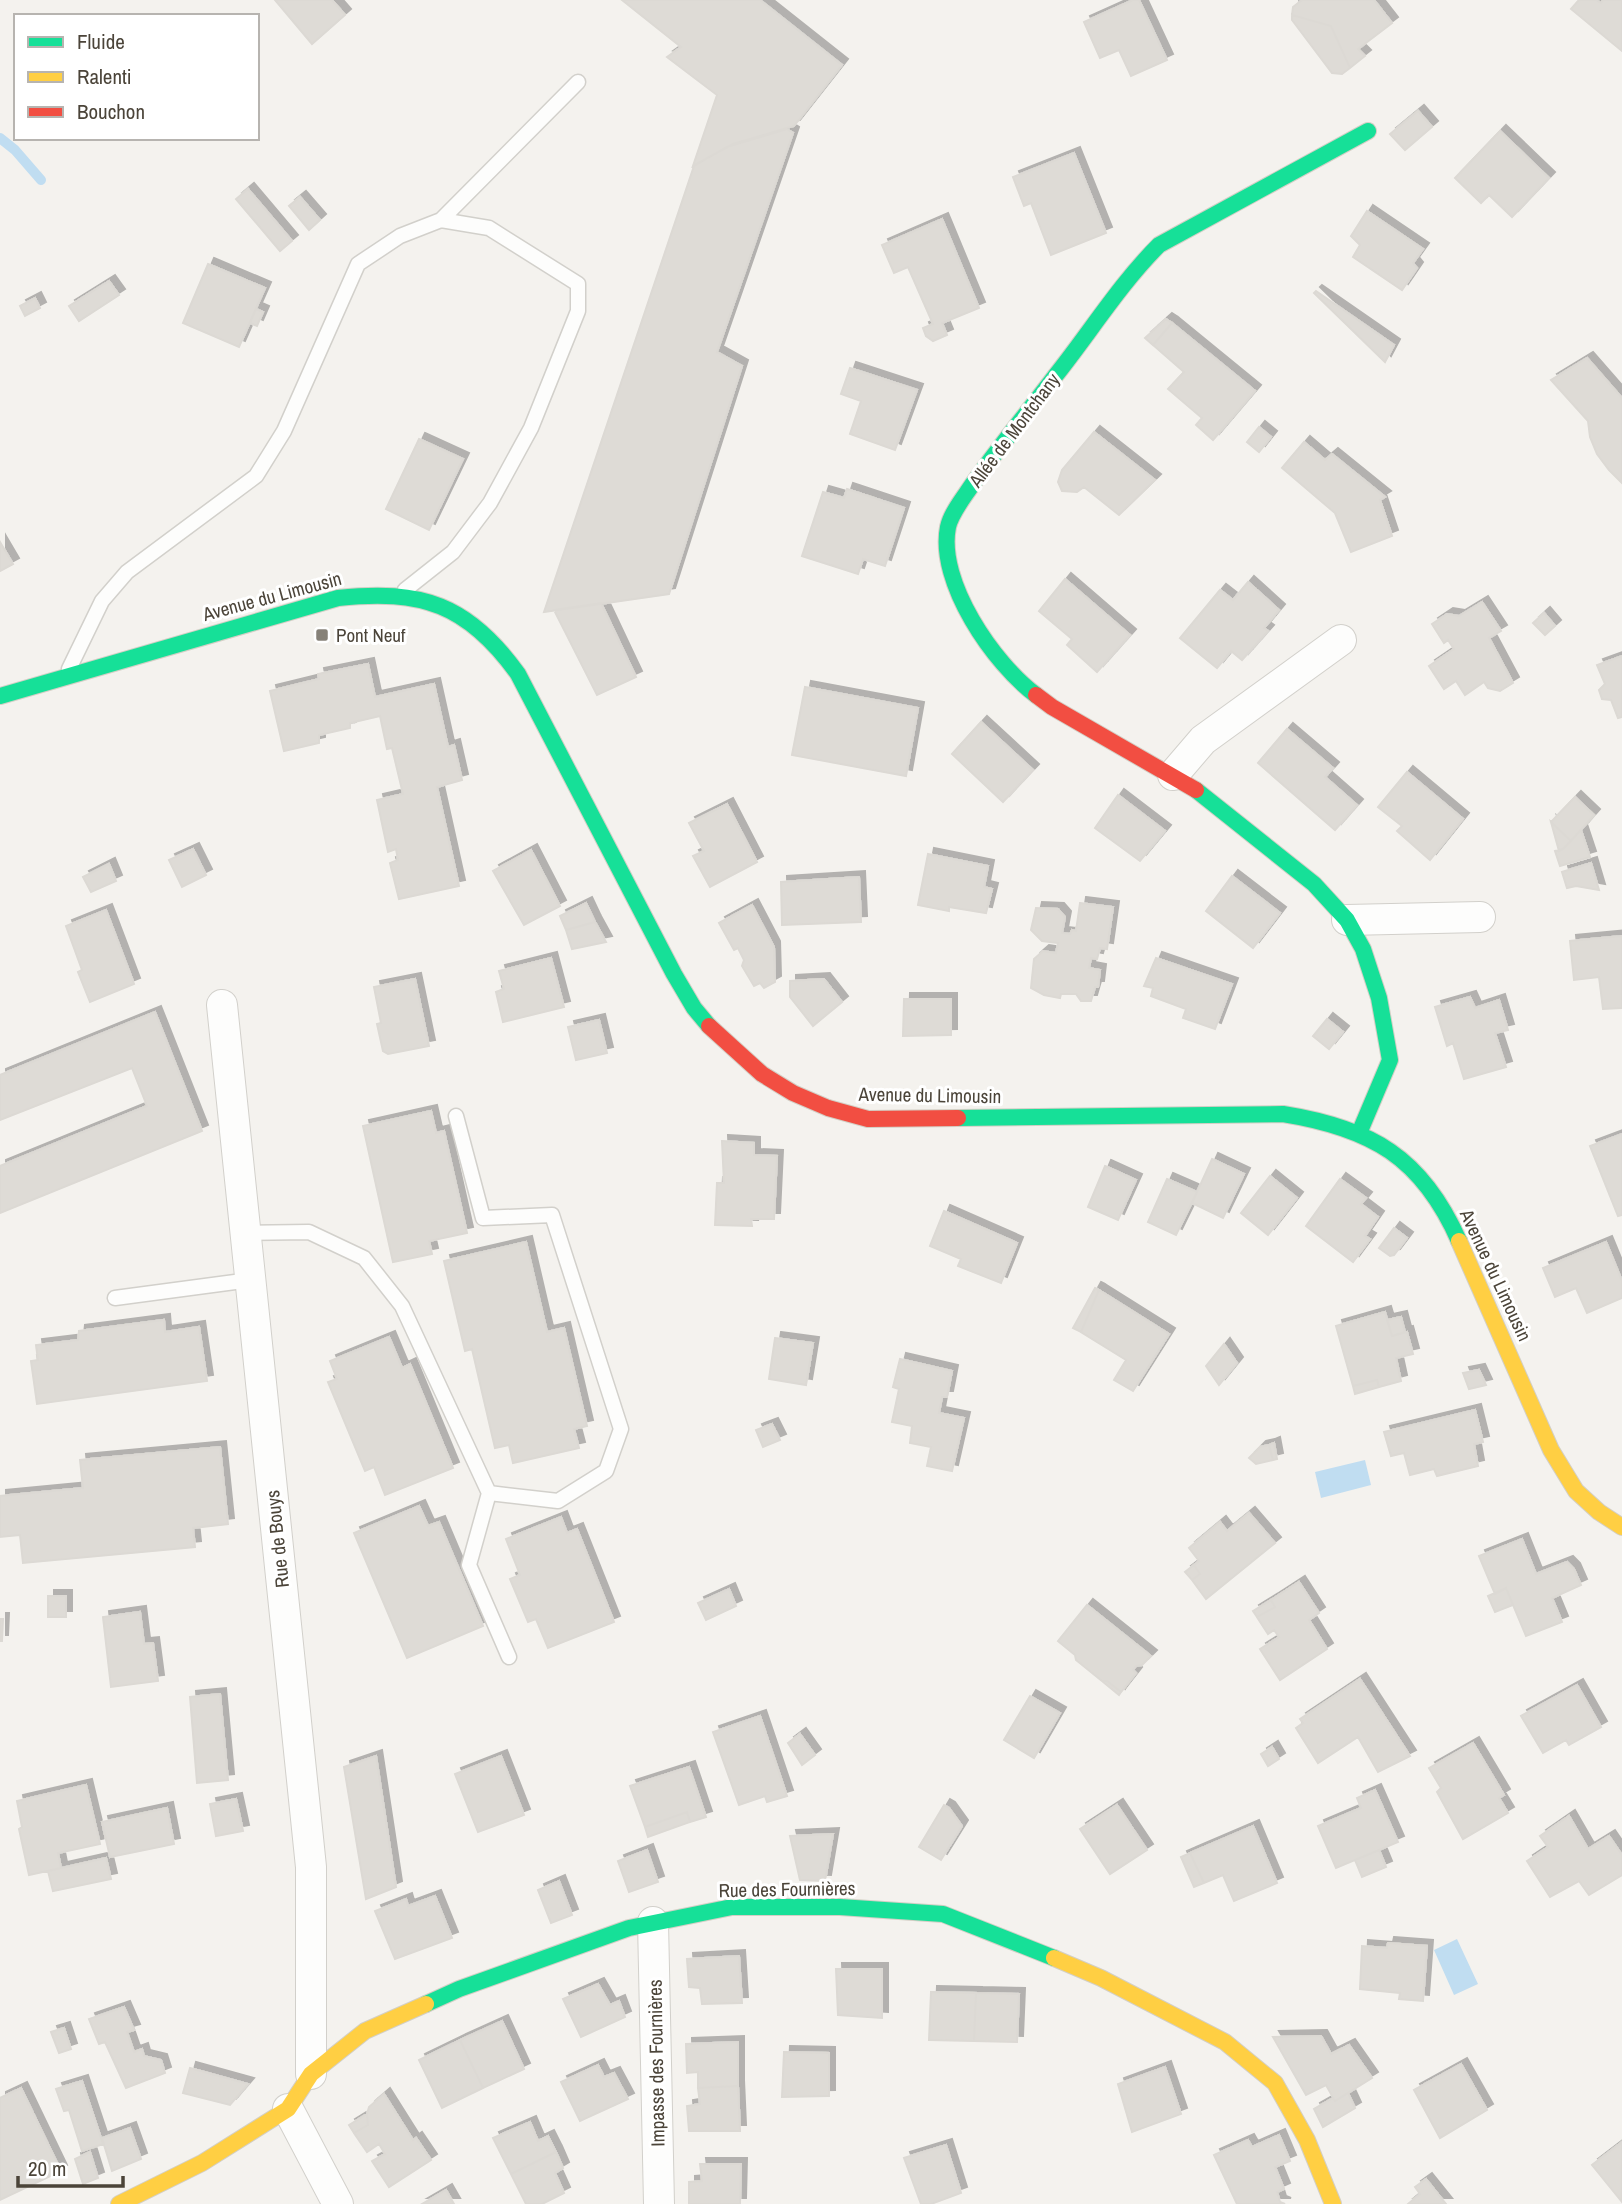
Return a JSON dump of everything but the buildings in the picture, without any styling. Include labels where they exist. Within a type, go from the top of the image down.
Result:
[{"type":"street","name":"Allée de Montchany","points":[[1360,1131],[1390,1060],[1378,998],[1363,949],[1347,920],[1304,876],[1193,787],[1052,707],[1025,687],[999,660],[975,628],[948,564],[947,526],[1001,444],[1131,273],[1159,245],[1368,131]]},
{"type":"street","name":"Avenue du Limousin","points":[[0,696],[338,598],[397,596],[434,603],[461,616],[492,640],[515,667],[694,1009],[750,1066],[792,1093],[829,1110],[868,1119],[1283,1114],[1322,1119],[1360,1131],[1404,1160],[1436,1197],[1453,1228],[1551,1450],[1576,1491],[1622,1527]]},
{"type":"street","points":[[1173,775],[1203,740],[1341,640]]},
{"type":"street","points":[[1347,920],[1480,916]]},
{"type":"street","name":"Rue de Bouys","points":[[222,1005],[311,1867],[311,2074]]},
{"type":"street","name":"Rue des Fournières","points":[[120,2204],[202,2162],[288,2109],[311,2074],[365,2031],[459,1989],[629,1928],[653,1922],[732,1907],[841,1907],[943,1914],[1101,1978],[1225,2042],[1275,2083],[1307,2140],[1333,2204]]},
{"type":"street","name":"Impasse des Fournières","points":[[653,1922],[659,2204]]},
{"type":"street","points":[[288,2109],[338,2204]]},
{"type":"lane","points":[[65,677],[102,601],[127,572],[256,476],[284,431],[358,264],[400,236],[441,220],[578,82]]},
{"type":"lane","points":[[397,596],[453,552],[490,503],[531,428],[578,311],[578,284],[558,269],[489,228],[441,220]]},
{"type":"lane","points":[[456,1116],[483,1218],[552,1215],[621,1429],[606,1471],[558,1501],[489,1493]]},
{"type":"lane","points":[[245,1233],[309,1232],[364,1258],[402,1306],[489,1493],[469,1565],[509,1657]]},
{"type":"lane","points":[[115,1298],[250,1280]]},
{"type":"water","points":[[1365,1460],[1371,1485],[1321,1498],[1315,1472]]},
{"type":"water","points":[[1457,1939],[1478,1984],[1454,1995],[1434,1950]]},
{"type":"waterway","points":[[0,138],[15,150],[41,180]]},
{"type":"traffic: fast","points":[[1036,695],[987,643],[960,596],[951,572],[947,549],[948,527],[955,511],[1118,292],[1159,245],[1368,131]]},
{"type":"traffic: fast","points":[[0,696],[338,598],[394,596],[440,606],[480,631],[518,674],[674,974],[694,1008],[709,1026]]},
{"type":"traffic: fast","points":[[1196,790],[1314,884],[1347,920],[1363,949],[1379,998],[1390,1060],[1360,1131]]},
{"type":"traffic: fast","points":[[958,1118],[1283,1114],[1314,1120],[1368,1138],[1390,1151],[1428,1188],[1459,1241]]},
{"type":"traffic: fast","points":[[426,2004],[459,1989],[629,1928],[732,1907],[840,1907],[943,1914],[1054,1958]]},
{"type":"traffic: slow","points":[[1459,1241],[1551,1450],[1576,1491],[1599,1512],[1622,1527]]},
{"type":"traffic: slow","points":[[1054,1958],[1101,1978],[1225,2042],[1275,2083],[1307,2140],[1333,2204]]},
{"type":"traffic: slow","points":[[119,2204],[202,2163],[288,2109],[311,2074],[365,2031],[426,2004]]},
{"type":"traffic: jam","points":[[1036,695],[1052,707],[1196,790]]},
{"type":"traffic: jam","points":[[709,1026],[762,1074],[793,1093],[828,1108],[868,1119],[958,1118]]},
{"type":"place","name":"Pont Neuf","points":[[322,635]]}]
